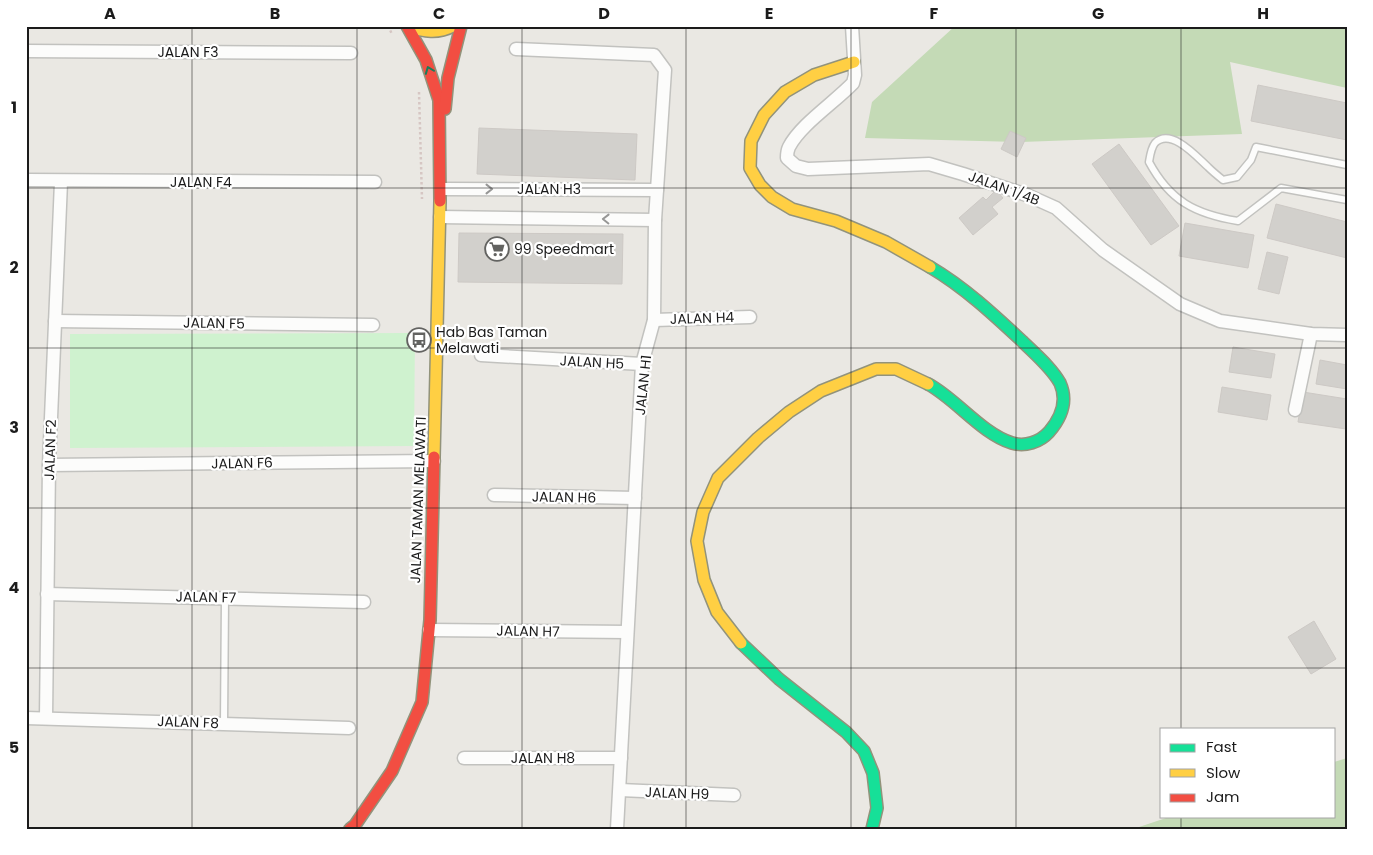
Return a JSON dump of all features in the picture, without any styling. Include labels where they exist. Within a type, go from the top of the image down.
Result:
[{"type":"street","points":[[408,26],[421,32],[434,32],[453,26]]},
{"type":"street","name":"JALAN TAMAN MELAWATI","points":[[350,829],[355,825],[392,771],[422,702],[428,630],[441,152],[439,100],[426,60],[408,26]]},
{"type":"street","name":"JALAN TAMAN MELAWATI","points":[[441,152],[448,78],[460,26]]},
{"type":"street","name":"JALAN 1/4B","points":[[852,26],[856,75],[853,83],[803,130],[788,149],[787,158],[796,166],[808,169],[929,164],[964,174],[1027,195],[1056,208],[1103,250],[1180,304],[1220,320],[1311,334],[1347,335]]},
{"type":"street","name":"JALAN H1","points":[[516,49],[654,55],[665,70],[655,220],[654,320],[642,364],[618,829]]},
{"type":"street","name":"JALAN F3","points":[[26,51],[351,53]]},
{"type":"street","points":[[854,62],[814,75],[785,92],[764,115],[751,141],[750,168],[760,185],[772,197],[792,209],[836,221],[886,242],[949,278],[992,313],[1045,363],[1060,384],[1064,400],[1059,421],[1045,438],[1030,444],[1012,443],[996,435],[961,410],[937,389],[896,369],[876,369],[821,391],[789,412],[758,438],[718,478],[703,512],[696,541],[704,580],[718,612],[740,642],[779,679],[846,732],[864,751],[873,773],[878,808],[872,829]]},
{"type":"street","name":"JALAN F4","points":[[26,180],[61,182],[375,182]]},
{"type":"street","name":"JALAN F2","points":[[46,718],[49,465],[61,182]]},
{"type":"street","name":"JALAN H3","points":[[441,189],[657,190]]},
{"type":"street","name":"JALAN H3","points":[[440,216],[655,220]]},
{"type":"street","name":"JALAN H4","points":[[654,320],[750,317]]},
{"type":"street","name":"JALAN F5","points":[[55,321],[372,325]]},
{"type":"street","points":[[1295,410],[1311,334]]},
{"type":"street","name":"JALAN H5","points":[[481,356],[642,364]]},
{"type":"street","name":"JALAN F6","points":[[49,465],[434,461]]},
{"type":"street","name":"JALAN H6","points":[[494,495],[634,498]]},
{"type":"street","name":"JALAN F7","points":[[47,594],[364,602]]},
{"type":"street","name":"JALAN H7","points":[[428,630],[627,632]]},
{"type":"street","name":"JALAN F8","points":[[26,718],[349,728]]},
{"type":"street","name":"JALAN H8","points":[[464,758],[621,758]]},
{"type":"street","name":"JALAN H9","points":[[620,790],[734,795]]},
{"type":"lane","points":[[1347,166],[1256,147],[1251,160],[1237,177],[1224,180],[1210,169],[1192,150],[1179,142],[1168,139],[1156,142],[1153,146],[1149,162],[1155,173],[1178,200],[1214,217],[1238,221],[1281,188],[1347,200]]},
{"type":"lane","points":[[224,723],[226,598]]},
{"type":"path","points":[[388,26],[394,36]]},
{"type":"path","points":[[419,89],[423,204]]},
{"type":"green space","points":[[955,26],[1347,26],[1347,88],[1230,62],[1242,134],[1021,142],[865,138],[872,102]]},
{"type":"green space","points":[[415,333],[414,446],[70,448],[70,334]]},
{"type":"green space","points":[[1347,758],[1347,829],[1139,829],[1139,827],[1166,818],[1336,818],[1336,761]]},
{"type":"building","points":[[1258,85],[1347,103],[1347,140],[1251,121]]},
{"type":"building","points":[[479,128],[637,134],[635,180],[477,174]]},
{"type":"building","points":[[1010,131],[1026,138],[1017,157],[1001,149]]},
{"type":"building","points":[[1119,144],[1179,226],[1151,245],[1092,164]]},
{"type":"building","points":[[996,190],[1003,198],[992,207],[998,214],[973,235],[959,218],[983,197],[986,200]]},
{"type":"building","points":[[1276,204],[1347,222],[1347,258],[1267,238]]},
{"type":"building","points":[[1185,223],[1254,235],[1248,268],[1179,256]]},
{"type":"building","points":[[459,233],[623,234],[622,284],[458,282]]},
{"type":"building","points":[[1267,252],[1288,257],[1279,294],[1258,289]]},
{"type":"building","points":[[1233,347],[1275,354],[1271,378],[1229,372]]},
{"type":"building","points":[[1320,360],[1347,365],[1347,389],[1316,384]]},
{"type":"building","points":[[1222,387],[1271,395],[1267,420],[1218,412]]},
{"type":"building","points":[[1303,392],[1347,399],[1346,429],[1298,422]]},
{"type":"building","points":[[1314,621],[1336,659],[1311,674],[1288,637]]},
{"type":"traffic: fast","points":[[928,384],[990,432],[1017,444],[1032,443],[1045,436],[1057,421],[1063,403],[1060,383],[1042,361],[978,301],[930,267]]},
{"type":"traffic: fast","points":[[741,643],[779,679],[846,732],[864,751],[873,773],[877,808],[872,829]]},
{"type":"traffic: slow","points":[[408,26],[431,31],[447,29],[453,26]]},
{"type":"traffic: slow","points":[[854,62],[814,75],[785,92],[764,115],[751,141],[750,168],[760,185],[772,197],[792,209],[836,221],[886,242],[930,267]]},
{"type":"traffic: slow","points":[[434,457],[440,201]]},
{"type":"traffic: slow","points":[[741,643],[717,612],[704,580],[697,541],[703,512],[718,478],[758,438],[789,412],[821,391],[876,369],[896,369],[928,384]]},
{"type":"traffic: jam","points":[[407,26],[426,60],[439,100],[440,201]]},
{"type":"traffic: jam","points":[[445,109],[448,78],[461,26]]},
{"type":"traffic: jam","points":[[350,829],[355,825],[392,771],[422,702],[430,620],[434,457]]},
{"type":"place","name":"99 Speedmart","points":[[497,249]]},
{"type":"place","name":"Hab Bas Taman Melawati","points":[[419,340]]}]
